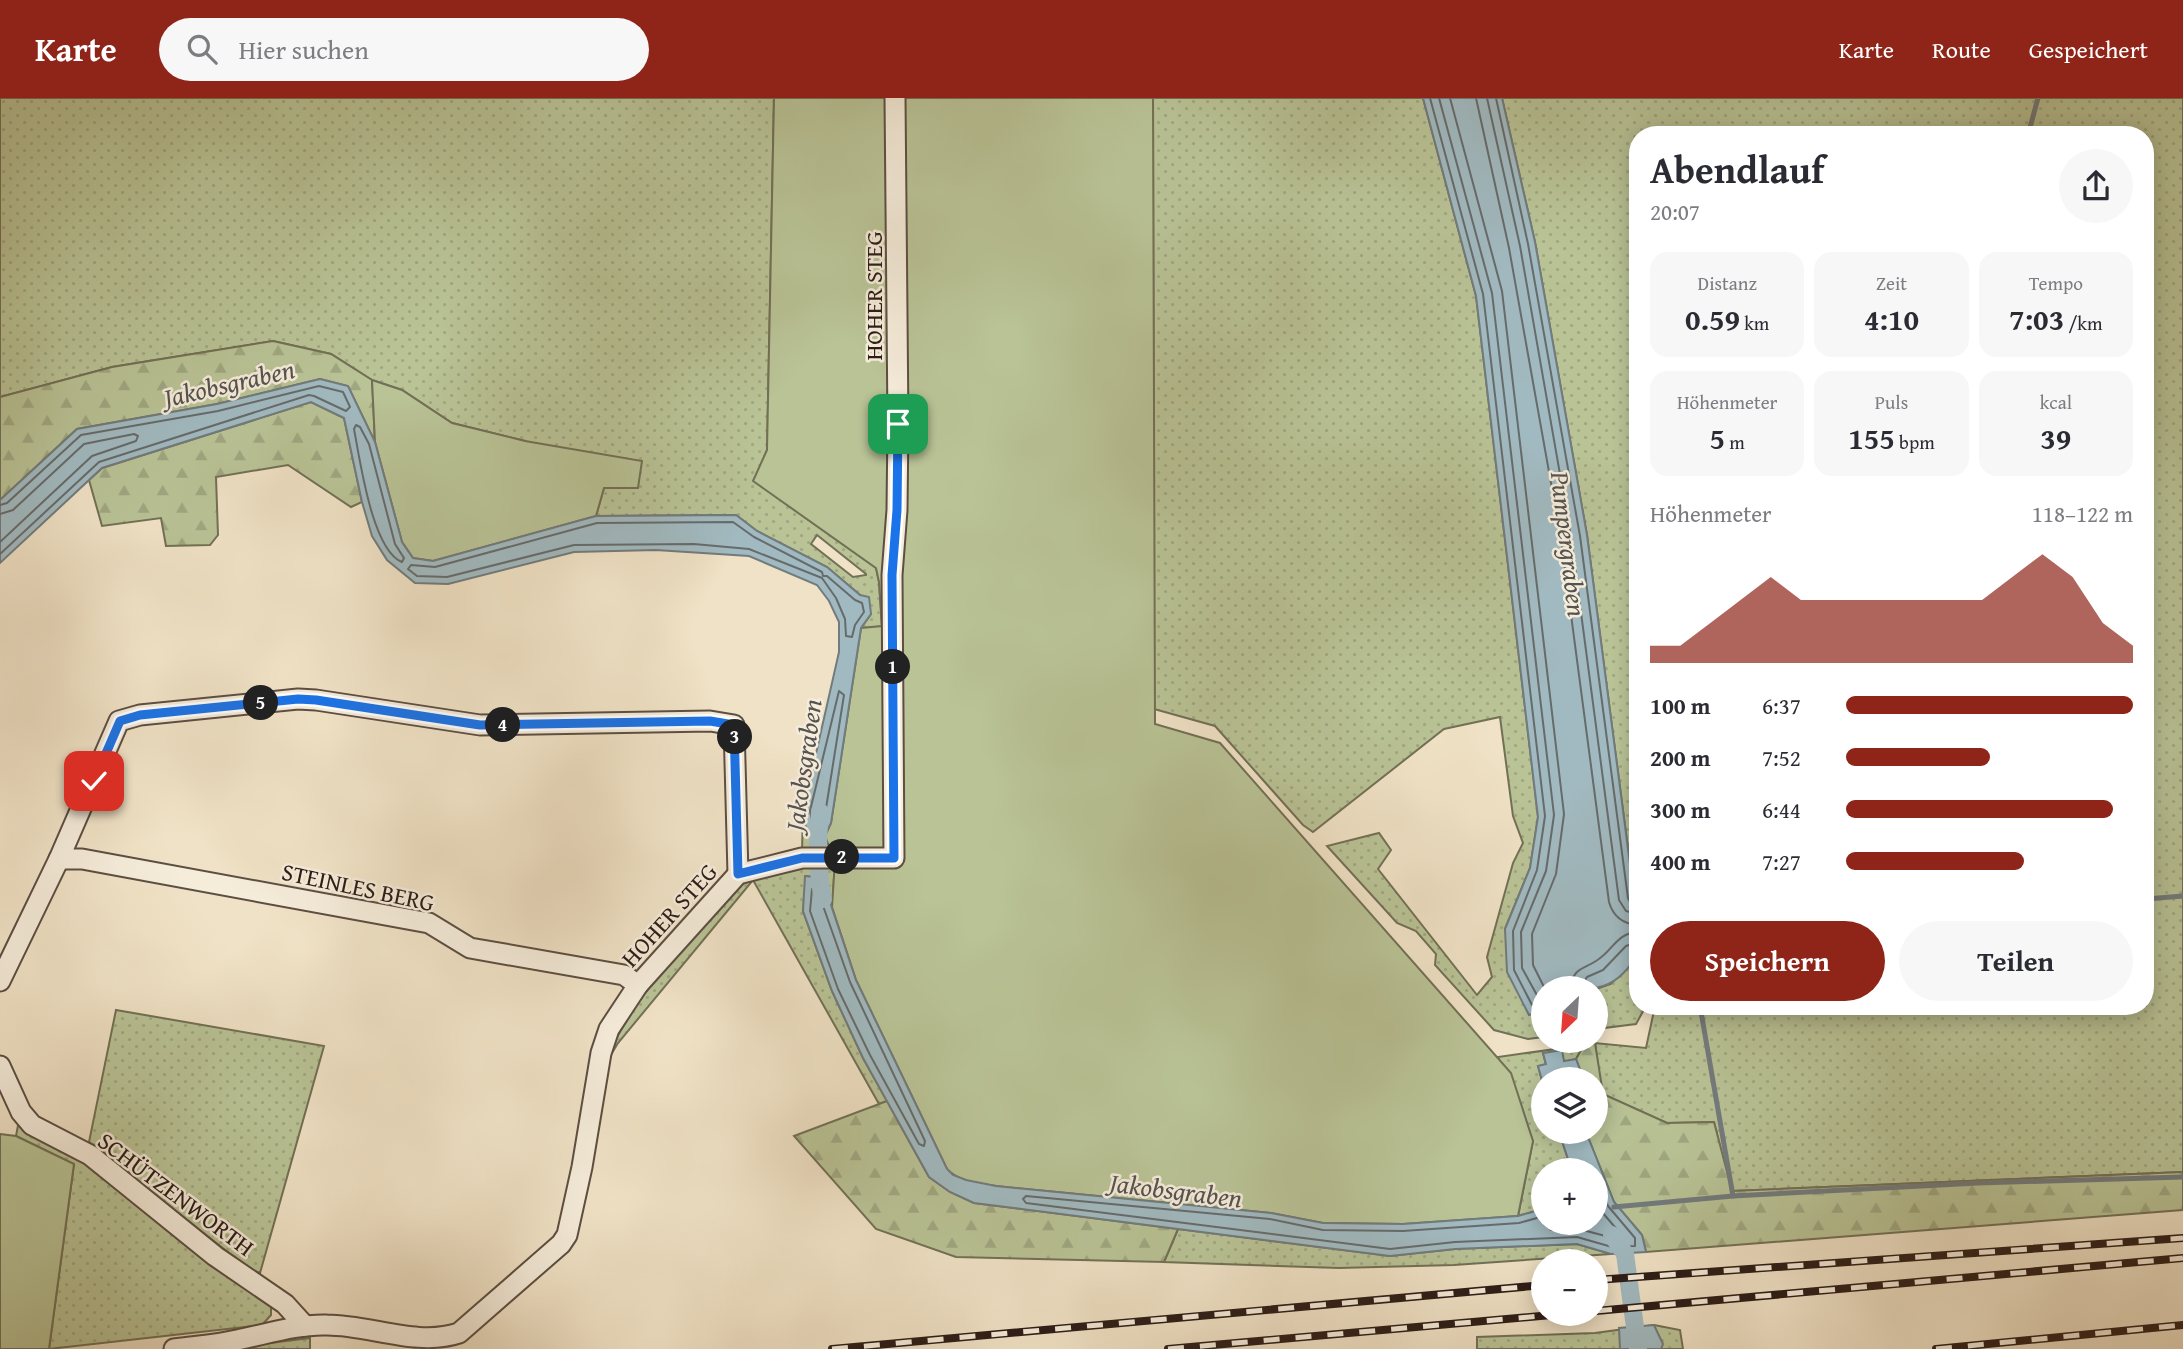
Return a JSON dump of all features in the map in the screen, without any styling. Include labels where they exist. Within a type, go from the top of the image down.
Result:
[{"type":"street","name":"HOHER STEG","points":[[174,1349],[233,1341],[305,1326],[355,1326],[413,1337],[446,1338],[460,1334],[561,1244],[567,1235],[582,1167],[601,1053],[609,1029],[638,985],[708,905],[738,874],[802,858],[894,858],[892,575],[897,510],[898,424],[895,98]]},
{"type":"street","points":[[0,981],[59,859],[120,721],[140,715],[298,699],[480,725],[710,721],[734,725],[738,874]]},
{"type":"street","name":"STEINLES BERG","points":[[59,859],[82,859],[429,923],[470,948],[624,975],[638,985]]},
{"type":"street","name":"SCHÜTZENWORTH","points":[[0,1066],[16,1104],[32,1125],[90,1155],[215,1256],[285,1304],[305,1326]]},
{"type":"green space","points":[[0,98],[774,98],[767,450],[754,481],[876,568],[882,627],[861,628],[871,614],[860,595],[827,567],[757,531],[736,515],[596,516],[604,488],[525,441],[452,423],[402,390],[372,380],[331,354],[273,341],[112,367],[0,397]],"holes":[[[817,535],[866,574],[853,577],[811,544]]]},
{"type":"green space","points":[[774,98],[1153,98],[1155,724],[1220,743],[1511,1073],[1532,1144],[1518,1216],[1403,1224],[1323,1223],[1271,1213],[996,1186],[963,1179],[947,1169],[856,980],[832,907],[835,861],[825,836],[831,823],[861,628],[882,626],[876,568],[753,481],[767,450]]},
{"type":"green space","points":[[1153,98],[1423,98],[1476,296],[1538,817],[1530,868],[1505,929],[1531,1000],[1531,1039],[1494,1030],[1435,965],[1436,954],[1416,931],[1397,923],[1327,846],[1379,833],[1391,850],[1378,869],[1477,995],[1492,977],[1487,957],[1513,863],[1523,843],[1513,816],[1500,717],[1444,729],[1313,832],[1303,825],[1215,726],[1154,709]]},
{"type":"green space","points":[[1502,98],[2183,98],[2183,1172],[1731,1191],[1714,1122],[1667,1123],[1608,1097],[1608,1067],[1598,1067],[1597,1054],[1608,1054],[1608,1044],[1646,1048],[1653,1015],[2154,1015],[2154,126],[1629,126],[1629,856],[1587,535],[1535,242]]},
{"type":"green space","points":[[273,341],[331,354],[372,380],[375,442],[348,386],[320,379],[217,404],[77,429],[0,500],[0,397],[112,367]]},
{"type":"green space","points":[[372,380],[402,390],[452,423],[525,441],[642,461],[638,488],[604,488],[596,516],[433,561],[413,558],[402,542],[375,442]]},
{"type":"green space","points":[[311,402],[344,418],[362,502],[351,507],[288,465],[216,477],[218,535],[210,545],[166,546],[161,518],[102,526],[89,480],[102,468]]},
{"type":"green space","points":[[803,811],[807,834],[825,836],[830,849],[802,851]]},
{"type":"green space","points":[[835,861],[832,907],[822,878],[806,876],[803,911],[832,991],[863,1058],[887,1101],[879,1104],[753,880],[618,1043],[609,1058],[617,1037],[639,1000],[733,889],[761,873]]},
{"type":"green space","points":[[1629,963],[1629,1015],[1641,1015],[1636,1024],[1608,1028],[1608,985]]},
{"type":"green space","points":[[116,1010],[324,1046],[260,1273],[249,1269],[89,1142]]},
{"type":"green space","points":[[1531,1052],[1543,1054],[1546,1065],[1531,1067],[1531,1136],[1498,1057]]},
{"type":"green space","points":[[1545,1054],[1579,1054],[1576,1059],[1564,1062]]},
{"type":"green space","points":[[1579,1054],[1597,1054],[1599,1067],[1579,1067],[1576,1059]]},
{"type":"green space","points":[[1608,1096],[1667,1123],[1714,1122],[1732,1191],[2183,1172],[2183,1210],[1646,1252],[1642,1235],[1614,1202],[1608,1187],[1608,1158],[1596,1158],[1591,1144],[1608,1144]]},
{"type":"green space","points":[[887,1101],[929,1177],[950,1192],[974,1203],[1178,1229],[1164,1262],[956,1257],[876,1229],[794,1136]]},
{"type":"green space","points":[[19,1120],[91,1160],[271,1304],[271,1315],[262,1325],[49,1349],[74,1164],[16,1136]]},
{"type":"green space","points":[[0,1134],[16,1136],[74,1164],[49,1349],[0,1349]]},
{"type":"green space","points":[[1532,1144],[1563,1144],[1568,1158],[1531,1158],[1531,1212],[1518,1216]]},
{"type":"green space","points":[[1178,1229],[1390,1256],[1455,1249],[1577,1244],[1594,1249],[1531,1249],[1531,1260],[1454,1265],[1339,1268],[1164,1262]]},
{"type":"green space","points":[[1654,1325],[1680,1330],[1683,1349],[1477,1349],[1477,1337],[1595,1333]]},
{"type":"green space","points":[[310,1338],[310,1349],[223,1349]]},
{"type":"water","name":"Pumpergraben","points":[[1423,98],[1502,98],[1535,242],[1587,535],[1629,856],[1629,967],[1608,984],[1608,976],[1531,976],[1529,1015],[1507,972],[1505,929],[1530,868],[1538,817],[1476,296]]},
{"type":"water","points":[[320,379],[348,386],[375,442],[402,542],[413,558],[433,561],[596,516],[736,515],[757,531],[827,567],[860,595],[869,597],[871,614],[861,628],[831,823],[825,836],[807,834],[803,811],[839,652],[839,622],[829,601],[817,585],[749,556],[656,550],[574,552],[448,584],[415,583],[387,560],[372,536],[344,418],[311,402],[102,468],[0,563],[0,500],[77,429],[217,404]]},
{"type":"water","points":[[805,876],[822,878],[856,980],[947,1169],[953,1175],[996,1186],[1271,1213],[1323,1223],[1403,1224],[1518,1216],[1531,1212],[1531,1235],[1608,1235],[1608,1187],[1614,1202],[1642,1235],[1646,1252],[1611,1254],[1608,1253],[1608,1249],[1594,1249],[1577,1244],[1455,1249],[1390,1256],[974,1203],[950,1192],[929,1177],[863,1058],[832,991],[803,911]]},
{"type":"water","points":[[1543,1054],[1563,1054],[1564,1061],[1576,1059],[1579,1067],[1538,1067],[1546,1064]]},
{"type":"water","points":[[1563,1144],[1591,1144],[1596,1158],[1568,1158]]},
{"type":"water","points":[[1654,1325],[1663,1344],[1661,1349],[1620,1349],[1619,1328]]},
{"type":"waterway","points":[[2030,126],[2038,98]]},
{"type":"waterway","name":"Jakobsgraben","points":[[820,812],[818,856],[823,899]]},
{"type":"waterway","points":[[2154,898],[2183,896]]},
{"type":"waterway","points":[[1702,1015],[1733,1196],[1978,1183],[2183,1177]]},
{"type":"waterway","points":[[1614,1207],[1733,1196]]},
{"type":"waterway","name":"Jakobsgraben","points":[[1612,1235],[1625,1254],[1638,1349]]},
{"type":"railway","points":[[1608,1279],[2183,1238]]},
{"type":"railway","points":[[1608,1310],[2183,1258]]},
{"type":"railway","points":[[832,1349],[1531,1286]]},
{"type":"railway","points":[[1168,1349],[1531,1317]]},
{"type":"railway","points":[[1936,1349],[2183,1325]]},
{"type":"route","points":[[94,781],[120,721],[140,715],[298,699],[480,725],[710,721],[734,725],[738,874],[802,858],[894,858],[892,575],[897,510],[898,424]]}]
